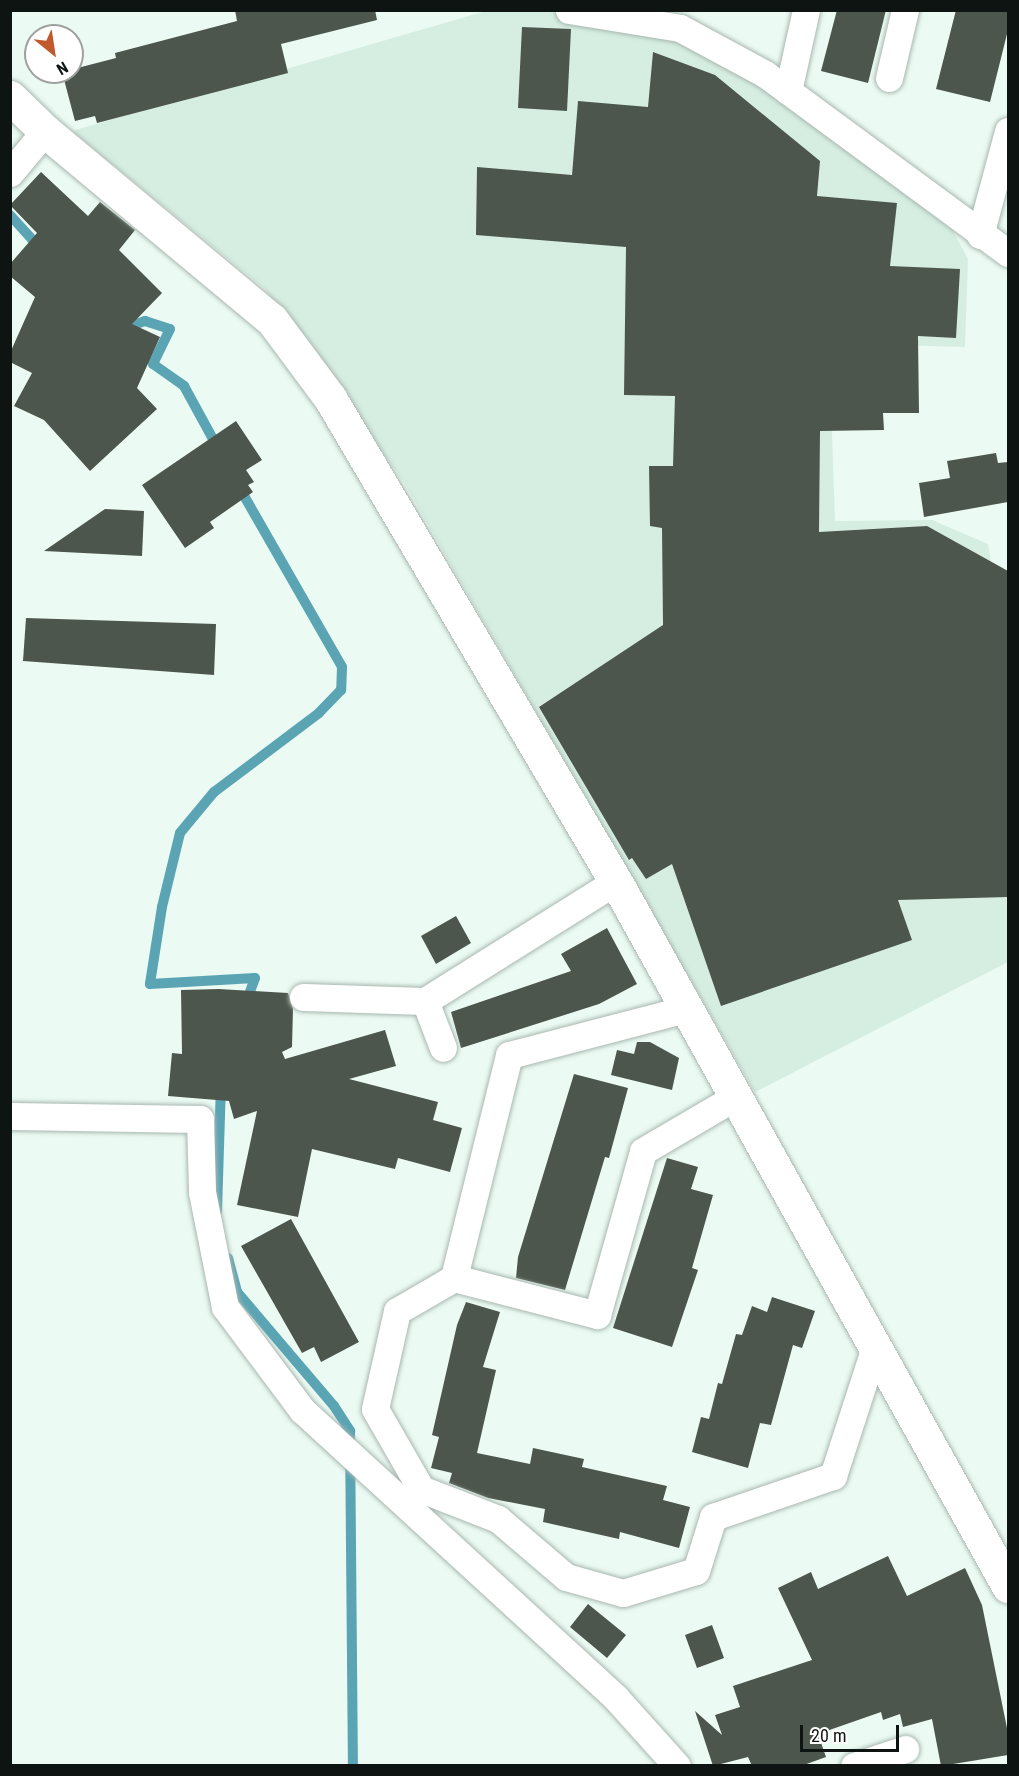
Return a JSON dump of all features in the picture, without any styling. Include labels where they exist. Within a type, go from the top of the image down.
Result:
[{"type":"street","points":[[569,10],[680,28],[765,74],[980,235],[1008,253]]},
{"type":"street","points":[[788,91],[806,10]]},
{"type":"street","points":[[889,78],[905,10]]},
{"type":"street","points":[[10,97],[45,131],[272,320],[330,398],[615,882],[1008,1586]]},
{"type":"street","points":[[10,173],[45,131]]},
{"type":"street","points":[[980,235],[1008,131]]},
{"type":"street","points":[[303,997],[424,1001],[615,882]]},
{"type":"street","points":[[424,1001],[443,1048]]},
{"type":"street","points":[[454,1278],[509,1054],[686,1009]]},
{"type":"street","points":[[735,1097],[643,1151],[597,1315],[454,1278],[397,1311],[375,1409],[421,1489],[498,1520],[566,1577],[623,1593],[696,1571],[713,1517],[833,1476],[875,1347]]},
{"type":"street","points":[[10,1116],[200,1119],[202,1192],[225,1307],[302,1410],[616,1698],[677,1766]]},
{"type":"street","points":[[854,1766],[905,1749]]},
{"type":"shaded area","points":[[486,11],[547,11],[677,40],[751,79],[944,214],[968,259],[965,347],[829,343],[835,521],[932,520],[988,544],[998,602],[1008,602],[1008,962],[755,1092],[403,481],[265,289],[72,131]]},
{"type":"building","points":[[235,10],[375,10],[377,20],[281,44],[288,73],[97,123],[95,116],[75,121],[65,84],[84,84],[84,66],[116,58],[115,53],[237,21]]},
{"type":"building","points":[[837,10],[886,10],[868,83],[821,71]]},
{"type":"building","points":[[956,10],[1008,10],[1008,30],[990,102],[936,89]]},
{"type":"building","points":[[522,27],[571,29],[567,111],[518,108]]},
{"type":"building","points":[[653,52],[715,75],[820,161],[817,196],[897,203],[890,266],[960,269],[956,338],[918,336],[919,413],[883,413],[884,430],[820,431],[819,532],[927,526],[1008,571],[1008,897],[898,900],[912,940],[721,1006],[672,864],[646,879],[632,858],[629,860],[539,707],[663,625],[662,528],[650,526],[649,466],[673,466],[675,396],[624,395],[626,247],[476,235],[477,167],[572,175],[578,101],[648,107]]},
{"type":"building","points":[[41,172],[88,216],[100,202],[135,230],[119,250],[162,293],[132,324],[160,337],[137,388],[157,409],[90,471],[44,420],[14,406],[32,373],[10,362],[10,353],[35,297],[10,276],[10,264],[37,233],[10,205]]},
{"type":"building","points":[[236,421],[262,460],[246,470],[254,482],[248,485],[253,492],[210,522],[214,528],[185,548],[142,485]]},
{"type":"building","points":[[996,453],[998,463],[1008,462],[1008,502],[924,517],[919,483],[950,478],[947,461]]},
{"type":"building","points":[[105,509],[144,511],[142,556],[44,551]]},
{"type":"building","points":[[26,618],[216,624],[214,675],[23,661]]},
{"type":"building","points":[[456,916],[471,943],[436,964],[421,936]]},
{"type":"building","points":[[607,928],[637,984],[599,1004],[461,1048],[451,1012],[571,971],[561,954]]},
{"type":"building","points":[[219,989],[288,993],[293,1009],[292,1047],[282,1052],[285,1059],[385,1030],[396,1066],[349,1079],[438,1102],[433,1120],[462,1128],[450,1172],[398,1158],[395,1169],[312,1149],[298,1217],[237,1205],[257,1111],[234,1119],[229,1101],[168,1096],[172,1053],[182,1054],[181,990]]},
{"type":"building","points":[[637,1042],[650,1042],[679,1058],[672,1090],[611,1075],[617,1050],[634,1054]]},
{"type":"building","points":[[574,1074],[628,1088],[609,1158],[605,1157],[565,1290],[516,1278],[518,1257]]},
{"type":"building","points":[[667,1158],[698,1167],[691,1189],[713,1195],[692,1268],[698,1270],[672,1347],[613,1328]]},
{"type":"building","points":[[291,1219],[359,1342],[321,1362],[314,1347],[302,1353],[241,1246]]},
{"type":"building","points":[[772,1297],[815,1311],[802,1348],[793,1345],[771,1425],[760,1423],[748,1468],[692,1452],[701,1417],[709,1419],[718,1383],[722,1384],[736,1334],[742,1335],[752,1306],[767,1312]]},
{"type":"building","points":[[466,1302],[500,1312],[483,1367],[496,1370],[477,1453],[530,1464],[533,1448],[584,1459],[582,1467],[667,1486],[663,1500],[690,1507],[679,1548],[620,1532],[619,1539],[543,1522],[545,1509],[488,1498],[449,1483],[452,1473],[431,1468],[439,1437],[432,1435],[457,1325]]},
{"type":"building","points":[[888,1556],[907,1596],[965,1568],[982,1605],[1008,1733],[1008,1755],[941,1766],[932,1719],[903,1727],[900,1714],[883,1720],[881,1712],[818,1734],[826,1757],[801,1766],[752,1766],[748,1757],[713,1766],[695,1711],[722,1735],[715,1715],[740,1707],[733,1686],[812,1660],[778,1588],[811,1572],[818,1589]]},
{"type":"building","points":[[588,1604],[626,1635],[607,1658],[570,1627]]},
{"type":"building","points":[[712,1625],[724,1658],[697,1668],[685,1635]]},
{"type":"waterway","points":[[10,215],[40,248]]},
{"type":"waterway","points":[[125,321],[131,326],[145,321],[170,329],[153,364],[184,386],[219,450]]},
{"type":"waterway","points":[[239,487],[342,667],[341,690],[319,713],[214,792],[180,833],[162,907],[150,984],[255,978],[246,1003]]},
{"type":"waterway","points":[[217,1211],[221,1086]]},
{"type":"waterway","points":[[228,1258],[237,1292],[334,1406],[350,1431],[353,1766]]}]
